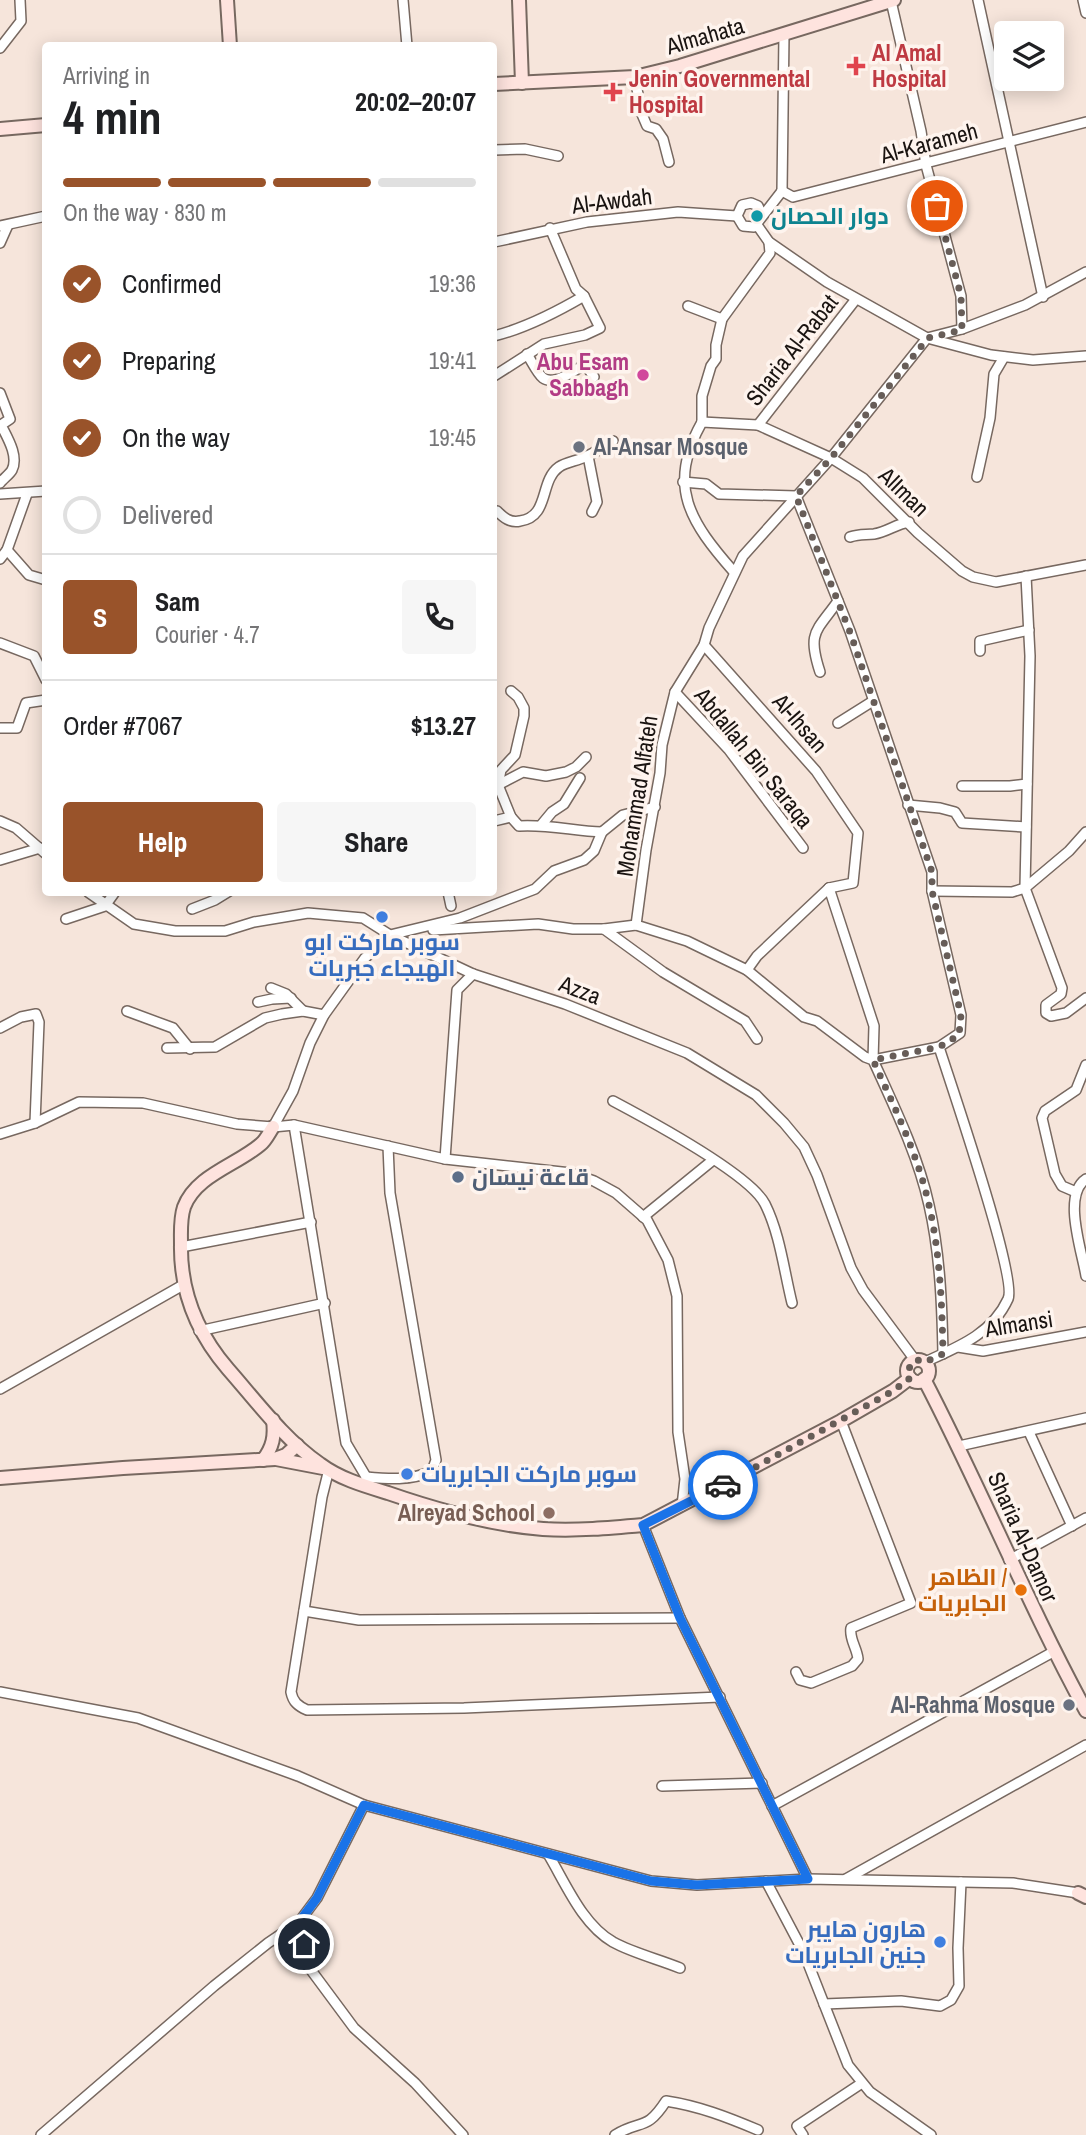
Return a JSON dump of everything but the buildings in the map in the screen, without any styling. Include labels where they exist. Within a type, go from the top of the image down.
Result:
[{"type":"street","points":[[0,48],[21,21],[20,0]]},
{"type":"street","points":[[228,0],[230,42]]},
{"type":"street","points":[[403,0],[407,42]]},
{"type":"street","points":[[519,0],[522,83]]},
{"type":"street","points":[[892,0],[922,131],[926,165],[961,296],[962,330]]},
{"type":"street","name":"Almahata","points":[[497,84],[635,77],[892,0]]},
{"type":"street","points":[[978,0],[1043,297]]},
{"type":"street","points":[[1083,0],[1086,13]]},
{"type":"street","points":[[757,225],[782,191],[784,34]]},
{"type":"street","points":[[635,77],[640,112],[647,126],[656,130],[663,139],[669,162]]},
{"type":"street","name":"Al-Karameh","points":[[782,191],[793,197],[1086,122]]},
{"type":"street","points":[[0,129],[42,125]]},
{"type":"street","points":[[497,150],[525,149],[558,156]]},
{"type":"street","points":[[757,225],[746,227],[740,223],[737,216],[742,205],[755,204],[782,191]]},
{"type":"street","points":[[755,204],[762,215]]},
{"type":"street","name":"Al-Awdah","points":[[497,241],[587,222],[678,212],[737,216]]},
{"type":"street","points":[[0,243],[4,226],[42,217]]},
{"type":"street","points":[[757,225],[769,242],[827,282],[928,338],[1004,357],[1033,360],[1086,356]]},
{"type":"street","points":[[497,374],[544,344],[585,335],[600,328],[584,296],[576,289],[550,228]]},
{"type":"street","points":[[734,572],[705,536],[684,492],[685,461],[702,422],[702,396],[711,366],[716,359],[722,319],[769,253],[769,242]]},
{"type":"street","points":[[928,338],[962,330],[1043,297],[1086,272]]},
{"type":"street","points":[[497,335],[554,314],[584,296]]},
{"type":"street","name":"Sharia Al-Rabat","points":[[758,425],[856,299]]},
{"type":"street","points":[[688,306],[722,319]]},
{"type":"street","name":"Mohammad Alfateh","points":[[636,925],[662,745],[675,692],[704,645],[734,572],[743,556],[831,458],[928,338]]},
{"type":"street","points":[[527,354],[542,377],[551,380],[561,377],[584,364],[594,377]]},
{"type":"street","points":[[977,478],[990,418],[994,374],[1004,357]]},
{"type":"street","points":[[0,393],[10,419],[1,425],[14,459],[12,470],[0,483]]},
{"type":"street","name":"AlIman","points":[[702,422],[758,425],[831,458],[863,478],[918,533],[962,571],[973,577],[996,582],[1086,565]]},
{"type":"street","points":[[497,511],[505,519],[512,521],[522,521],[534,516],[544,500],[548,479],[559,467],[588,456],[613,441]]},
{"type":"street","points":[[588,456],[597,502],[592,512]]},
{"type":"street","points":[[390,935],[461,927],[538,924],[573,929],[604,929],[636,925],[687,941],[747,970],[804,1017],[817,1021],[865,1057],[873,1060],[939,1047],[959,1035],[962,1021],[932,891],[932,872],[838,601],[796,496],[719,494],[706,484],[683,482]]},
{"type":"street","points":[[0,494],[42,492]]},
{"type":"street","points":[[0,559],[7,551],[27,494]]},
{"type":"street","points":[[850,537],[861,533],[874,534],[909,522]]},
{"type":"street","points":[[7,551],[29,575],[42,579]]},
{"type":"street","points":[[1026,576],[1029,630],[1025,888],[1062,988],[1061,994],[1046,1005],[1046,1013],[1051,1016],[1061,1015],[1086,999]]},
{"type":"street","points":[[820,672],[813,651],[817,625],[838,601]]},
{"type":"street","points":[[980,651],[980,641],[1029,630]]},
{"type":"street","points":[[0,643],[34,656],[42,672]]},
{"type":"street","name":"Al-Ihsan","points":[[704,645],[816,771],[858,833],[853,883],[829,888]]},
{"type":"street","points":[[511,691],[524,708],[524,716],[515,755],[497,771],[498,785],[511,817],[519,826],[542,824],[577,831],[602,832]]},
{"type":"street","name":"Abdallah Bin Saraqa","points":[[675,692],[729,750],[803,848]]},
{"type":"street","points":[[0,728],[17,728],[26,704],[42,701]]},
{"type":"street","points":[[838,723],[873,701]]},
{"type":"street","points":[[498,785],[523,772],[546,776],[566,772],[586,757]]},
{"type":"street","points":[[542,824],[552,812],[564,804],[580,778]]},
{"type":"street","points":[[962,786],[1027,784]]},
{"type":"street","points":[[908,806],[955,812],[962,823],[1026,827]]},
{"type":"street","points":[[329,1469],[294,1442],[273,1420],[214,1352],[200,1331],[183,1285],[181,1248],[184,1207],[192,1194],[224,1166],[245,1156],[263,1142],[293,1091],[310,1043],[324,1015],[365,958],[390,935],[460,918],[535,889],[554,871],[584,860],[594,851],[602,832],[623,815],[654,807]]},
{"type":"street","points":[[497,820],[511,817]]},
{"type":"street","points":[[0,821],[16,828],[42,850]]},
{"type":"street","points":[[932,891],[1012,892],[1025,888],[1069,851],[1086,832]]},
{"type":"street","points":[[0,860],[42,851]]},
{"type":"street","points":[[747,970],[757,956],[829,888],[874,1026],[873,1060],[922,1178],[929,1204],[937,1253],[943,1354]]},
{"type":"street","name":"Azza","points":[[93,896],[134,924],[174,931],[225,932],[254,922],[308,913],[363,919],[390,935],[473,974],[565,1004],[687,1053],[755,1096],[784,1123],[804,1147],[851,1268],[863,1290],[920,1361]]},
{"type":"street","points":[[66,919],[105,906],[112,896]]},
{"type":"street","points":[[192,908],[222,896]]},
{"type":"street","points":[[449,896],[451,906]]},
{"type":"street","points":[[604,929],[663,972],[745,1021],[757,1039]]},
{"type":"street","points":[[445,1159],[457,990],[473,974]]},
{"type":"street","points":[[271,988],[291,998],[303,1011]]},
{"type":"street","points":[[258,1002],[291,998]]},
{"type":"street","points":[[127,1011],[173,1028],[190,1049]]},
{"type":"street","points":[[167,1048],[215,1047],[265,1018],[303,1011],[324,1015]]},
{"type":"street","points":[[0,1028],[29,1014],[36,1014],[39,1022],[35,1123]]},
{"type":"street","points":[[910,1378],[908,1368],[973,1339],[996,1318],[1008,1300],[1010,1287],[1002,1245],[939,1047]]},
{"type":"street","points":[[1076,1192],[1062,1186],[1055,1174],[1042,1116],[1045,1111],[1076,1090],[1086,1065]]},
{"type":"street","points":[[613,1101],[747,1183],[764,1203],[773,1225],[792,1303]]},
{"type":"street","points":[[0,1134],[35,1123],[79,1102],[143,1103],[237,1124],[272,1127],[294,1125],[445,1159],[571,1173],[616,1193],[643,1217],[657,1238],[668,1260],[677,1296],[678,1432],[685,1479],[681,1506]]},
{"type":"street","points":[[294,1125],[346,1443],[369,1482]]},
{"type":"street","points":[[369,1482],[418,1476],[432,1471],[436,1460],[390,1192],[388,1146]]},
{"type":"street","points":[[643,1217],[713,1160]]},
{"type":"street","points":[[1086,1179],[1081,1182],[1076,1192],[1074,1216],[1083,1237],[1086,1276]]},
{"type":"street","points":[[181,1248],[311,1222]]},
{"type":"street","points":[[0,1389],[183,1285]]},
{"type":"street","points":[[200,1331],[325,1303]]},
{"type":"street","name":"Almansi","points":[[958,1347],[983,1351],[1086,1331]]},
{"type":"street","points":[[910,1378],[916,1381],[924,1379],[929,1371],[920,1361]]},
{"type":"street","points":[[0,1478],[269,1460],[329,1469],[369,1482],[428,1507],[510,1525],[544,1529],[643,1525],[841,1421],[910,1378]]},
{"type":"street","name":"Sharia Al-Damor","points":[[924,1379],[959,1446],[1009,1560],[1086,1711]]},
{"type":"street","points":[[959,1446],[1086,1418]]},
{"type":"street","points":[[269,1460],[274,1438],[273,1420]]},
{"type":"street","points":[[796,1672],[800,1680],[811,1683],[852,1665],[858,1659],[858,1653],[850,1635],[851,1628],[911,1603],[841,1421]]},
{"type":"street","points":[[1029,1432],[1072,1526]]},
{"type":"street","points":[[269,1460],[286,1455],[294,1442]]},
{"type":"street","points":[[329,1469],[322,1497],[291,1692],[299,1707],[307,1710],[464,1708],[720,1697]]},
{"type":"street","points":[[1009,1560],[1086,1518]]},
{"type":"street","points":[[643,1525],[680,1618],[808,1879]]},
{"type":"street","points":[[304,1611],[359,1620],[680,1618]]},
{"type":"street","points":[[772,1807],[1054,1652]]},
{"type":"street","points":[[0,1692],[138,1718],[298,1776],[364,1805],[651,1881],[697,1885],[808,1879],[1013,1883],[1083,1895]]},
{"type":"street","points":[[845,1880],[1086,1745]]},
{"type":"street","points":[[662,1786],[762,1783]]},
{"type":"street","points":[[41,2135],[214,1986],[299,1922],[317,1898],[364,1805]]},
{"type":"street","points":[[548,1854],[587,1919],[605,1937],[680,1968]]},
{"type":"street","points":[[766,1881],[804,1953],[843,2055],[862,2083],[881,2101],[930,2135]]},
{"type":"street","points":[[824,2004],[901,2001],[940,2006],[951,2000],[959,1986],[961,1882]]},
{"type":"street","points":[[299,1922],[308,1966],[354,2028],[415,2083],[463,2135]]},
{"type":"street","points":[[803,2135],[797,2126],[800,2123],[862,2083]]},
{"type":"street","points":[[615,2135],[640,2127],[654,2118],[666,2101],[724,2115],[758,2130]]},
{"type":"way so far","points":[[723,1485],[893,1391],[910,1378],[908,1371],[912,1362],[925,1362],[943,1354],[937,1253],[929,1204],[922,1178],[873,1060],[939,1047],[959,1035],[961,1015],[932,891],[932,872],[850,632],[796,496],[831,458],[928,338],[962,330],[961,296],[937,206]]},
{"type":"place","name":"Al Amal Hospital","points":[[856,66]]},
{"type":"place","name":"Jenin Governmental Hospital","points":[[613,92]]},
{"type":"place","name":"دوار الحصان","points":[[757,216]]},
{"type":"place","name":"Abu Esam Sabbagh","points":[[643,375]]},
{"type":"place","name":"Al-Ansar Mosque","points":[[579,447]]},
{"type":"place","name":"سوبر ماركت ابو الهيجاء جبريات","points":[[382,917]]},
{"type":"place","name":"قاعة نيسان","points":[[458,1177]]},
{"type":"place","name":"سوبر ماركت الجابريات","points":[[407,1474]]},
{"type":"place","name":"Alreyad School","points":[[549,1513]]},
{"type":"place","name":"الظاهر / الجابريات","points":[[1021,1590]]},
{"type":"place","name":"Al-Rahma Mosque","points":[[1069,1705]]},
{"type":"place","name":"هارون هايبر جنين الجابريات","points":[[940,1942]]},
{"type":"route","points":[[304,1944],[299,1922],[317,1898],[364,1805],[651,1881],[697,1885],[808,1879],[680,1618],[643,1525],[723,1485]]}]
